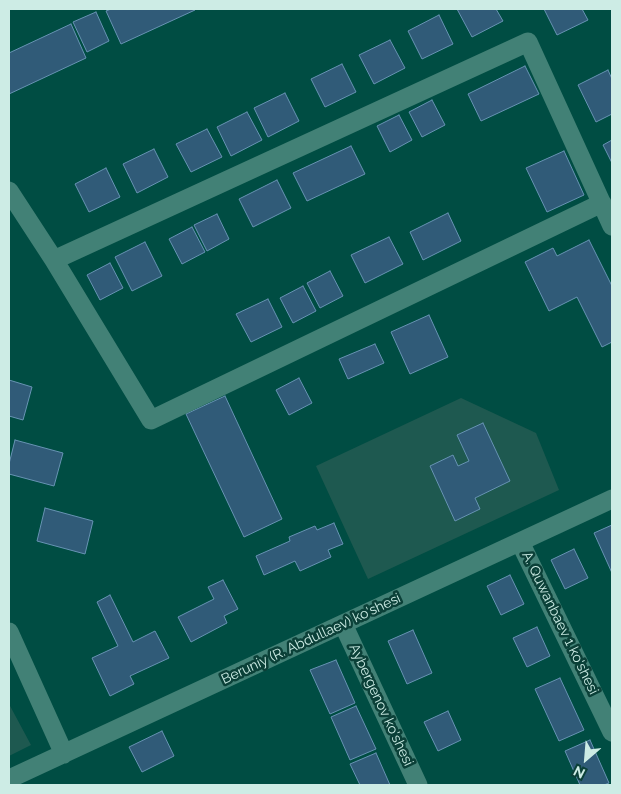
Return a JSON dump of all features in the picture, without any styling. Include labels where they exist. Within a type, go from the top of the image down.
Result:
[{"type":"street","points":[[54,260],[528,42],[612,226]]},
{"type":"street","points":[[9,191],[54,260],[151,420],[602,203]]},
{"type":"street","name":"Beruniy (R. Abdullaev) ko'shesi","points":[[9,779],[612,499]]},
{"type":"street","name":"A. Quwanbaev 1 ko'shesi","points":[[520,542],[612,732]]},
{"type":"street","name":"Aybergenov ko'shesi","points":[[343,624],[418,785]]},
{"type":"street","points":[[9,632],[64,754]]},
{"type":"shaded area","points":[[461,398],[536,433],[559,490],[368,579],[316,466]]},
{"type":"shaded area","points":[[9,704],[31,745],[9,756]]},
{"type":"building","points":[[111,9],[195,10],[121,44],[106,11]]},
{"type":"building","points":[[457,9],[496,9],[503,21],[472,37]]},
{"type":"building","points":[[544,9],[582,9],[588,20],[557,35]]},
{"type":"building","points":[[96,12],[109,41],[87,52],[73,22]]},
{"type":"building","points":[[439,15],[453,44],[422,59],[408,31]]},
{"type":"building","points":[[71,24],[86,58],[9,94],[9,53]]},
{"type":"building","points":[[390,40],[405,68],[374,84],[359,55]]},
{"type":"building","points":[[342,64],[356,92],[325,107],[311,79]]},
{"type":"building","points":[[525,66],[539,94],[481,121],[468,94]]},
{"type":"building","points":[[608,70],[612,79],[612,114],[596,122],[578,85]]},
{"type":"building","points":[[285,93],[299,121],[268,137],[254,108]]},
{"type":"building","points":[[432,100],[445,125],[422,137],[409,112]]},
{"type":"building","points":[[247,112],[262,140],[231,156],[217,127]]},
{"type":"building","points":[[399,115],[412,140],[390,152],[377,126]]},
{"type":"building","points":[[207,129],[222,157],[191,172],[176,144]]},
{"type":"building","points":[[612,140],[612,163],[603,145]]},
{"type":"building","points":[[351,146],[365,174],[307,201],[293,173]]},
{"type":"building","points":[[154,149],[168,177],[137,193],[123,164]]},
{"type":"building","points":[[564,151],[584,195],[547,212],[526,168]]},
{"type":"building","points":[[106,168],[120,197],[89,212],[75,184]]},
{"type":"building","points":[[277,180],[291,208],[253,227],[239,199]]},
{"type":"building","points":[[448,213],[461,241],[423,260],[410,232]]},
{"type":"building","points":[[217,214],[229,239],[207,251],[194,225]]},
{"type":"building","points":[[192,227],[205,252],[182,264],[169,239]]},
{"type":"building","points":[[389,237],[403,264],[365,283],[351,255]]},
{"type":"building","points":[[589,240],[612,286],[612,342],[602,347],[577,297],[549,311],[525,262],[553,248],[557,256]]},
{"type":"building","points":[[145,242],[162,276],[132,291],[115,257]]},
{"type":"building","points":[[110,263],[123,288],[100,300],[87,275]]},
{"type":"building","points":[[330,271],[343,296],[320,308],[307,283]]},
{"type":"building","points":[[303,286],[316,311],[293,323],[280,298]]},
{"type":"building","points":[[268,299],[282,327],[251,342],[236,314]]},
{"type":"building","points":[[429,315],[448,357],[410,374],[391,332]]},
{"type":"building","points":[[375,344],[384,363],[348,379],[339,359]]},
{"type":"building","points":[[299,378],[312,403],[289,415],[276,390]]},
{"type":"building","points":[[9,380],[32,387],[23,420],[9,416]]},
{"type":"building","points":[[225,396],[282,519],[244,537],[186,414]]},
{"type":"building","points":[[483,423],[510,481],[475,498],[480,509],[455,521],[430,466],[453,455],[458,466],[469,461],[457,435]]},
{"type":"building","points":[[15,440],[63,453],[54,486],[9,474],[9,464]]},
{"type":"building","points":[[45,508],[93,521],[85,554],[37,541]]},
{"type":"building","points":[[334,523],[343,544],[328,550],[331,557],[300,571],[295,561],[264,575],[256,556],[290,541],[289,537],[315,526],[317,530]]},
{"type":"building","points":[[612,525],[612,573],[594,533]]},
{"type":"building","points":[[574,549],[588,578],[565,589],[551,560]]},
{"type":"building","points":[[510,575],[524,604],[501,615],[487,586]]},
{"type":"building","points":[[223,580],[238,609],[224,616],[227,623],[191,642],[178,617],[214,599],[208,587]]},
{"type":"building","points":[[110,595],[133,642],[155,631],[169,658],[130,676],[134,684],[110,696],[92,658],[118,646],[97,602]]},
{"type":"building","points":[[537,627],[550,656],[527,667],[513,638]]},
{"type":"building","points":[[413,630],[432,673],[407,684],[388,641]]},
{"type":"building","points":[[336,660],[355,703],[330,714],[310,670]]},
{"type":"building","points":[[560,678],[584,730],[559,741],[535,689]]},
{"type":"building","points":[[356,706],[376,749],[350,760],[331,717]]},
{"type":"building","points":[[448,711],[461,740],[438,751],[424,722]]},
{"type":"building","points":[[162,731],[174,756],[142,772],[129,747]]},
{"type":"building","points":[[590,740],[609,783],[604,785],[580,785],[565,751]]},
{"type":"building","points":[[376,753],[390,785],[360,785],[350,764]]}]
